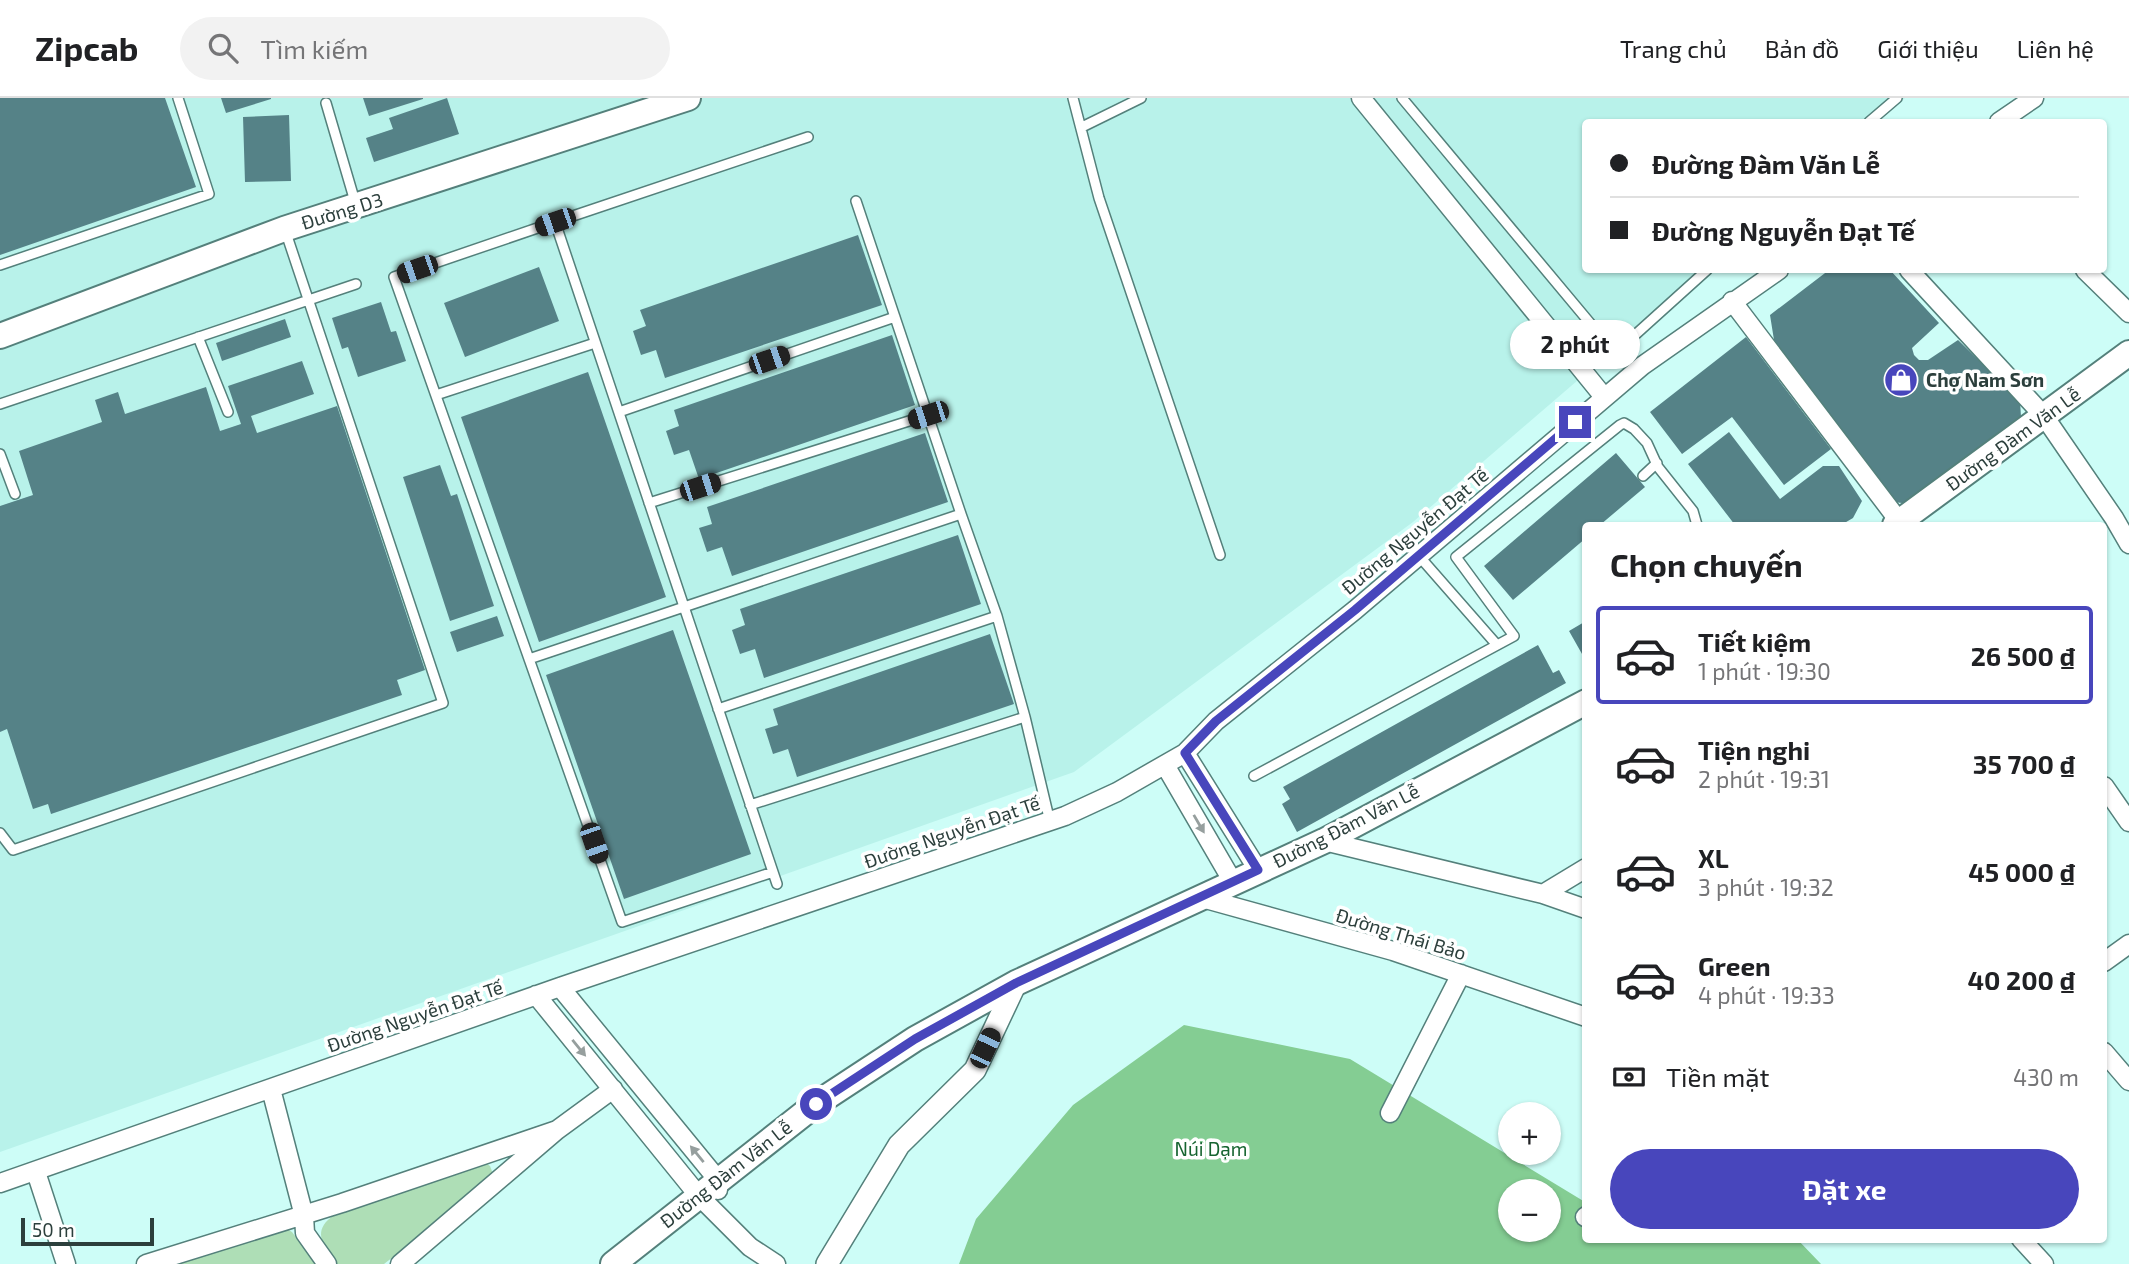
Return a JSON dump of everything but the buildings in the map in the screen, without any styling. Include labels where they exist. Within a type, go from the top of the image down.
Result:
[{"type":"main road","name":"Đường D3","points":[[0,336],[284,229],[688,98]]},
{"type":"main road","name":"Đường Đàm Văn Lễ","points":[[1902,522],[2129,352]]},
{"type":"main road","name":"Đường Đàm Văn Lễ","points":[[613,1264],[826,1097],[915,1039],[1016,983],[1324,841],[1582,704]]},
{"type":"street","points":[[1361,98],[1605,397]]},
{"type":"street","points":[[2003,119],[2034,98]]},
{"type":"street","name":"Đường Nguyễn Đạt Tế","points":[[0,1183],[536,995],[1050,822],[1106,797],[1185,753],[1216,721],[1419,556],[1642,366],[1774,273]]},
{"type":"street","points":[[1912,273],[2044,416],[2104,502],[2129,544]]},
{"type":"street","points":[[2088,273],[2129,313]]},
{"type":"street","points":[[1732,301],[1898,522]]},
{"type":"street","points":[[1185,753],[1258,870]]},
{"type":"street","points":[[1165,765],[1233,882]]},
{"type":"street","points":[[2107,790],[2129,822]]},
{"type":"street","points":[[1324,841],[1543,894],[1582,908]]},
{"type":"street","points":[[1543,894],[1582,870]]},
{"type":"street","name":"Đường Thái Bảo","points":[[1202,898],[1393,951],[1582,1016]]},
{"type":"street","points":[[2107,960],[2129,944]]},
{"type":"street","points":[[1390,1113],[1461,974]]},
{"type":"street","points":[[827,1264],[899,1145],[975,1070],[1016,983]]},
{"type":"street","points":[[560,987],[718,1180],[717,1214]]},
{"type":"street","points":[[536,995],[698,1195],[750,1247],[776,1264]]},
{"type":"street","points":[[2107,1055],[2129,1080]]},
{"type":"street","points":[[271,1089],[304,1216],[304,1233],[327,1264]]},
{"type":"street","points":[[400,1264],[557,1130],[613,1089]]},
{"type":"street","points":[[146,1264],[304,1216],[557,1130]]},
{"type":"street","points":[[36,1172],[66,1264]]},
{"type":"street","points":[[2025,1243],[2044,1264]]},
{"type":"lane","points":[[0,265],[209,194],[178,98]]},
{"type":"lane","points":[[1073,98],[1099,198],[1220,555]]},
{"type":"lane","points":[[1082,127],[1141,98]]},
{"type":"lane","points":[[1402,98],[1615,353],[1704,273]]},
{"type":"lane","points":[[1873,119],[1896,98]]},
{"type":"lane","points":[[326,103],[357,207]]},
{"type":"lane","points":[[773,873],[622,922],[394,277],[808,137]]},
{"type":"lane","points":[[856,201],[997,616],[1026,717],[1050,822]]},
{"type":"lane","points":[[555,222],[777,884]]},
{"type":"lane","points":[[0,833],[13,850],[443,702],[284,229]]},
{"type":"lane","points":[[0,404],[356,284]]},
{"type":"lane","points":[[619,412],[895,317]]},
{"type":"lane","points":[[198,337],[228,412]]},
{"type":"lane","points":[[436,395],[596,343]]},
{"type":"lane","points":[[649,503],[928,415]]},
{"type":"lane","points":[[1254,776],[1514,636],[1456,557],[1624,423],[1647,443],[1657,463],[1693,511],[1695,522]]},
{"type":"lane","points":[[0,454],[15,494]]},
{"type":"lane","points":[[1643,476],[1657,463]]},
{"type":"lane","points":[[529,659],[961,514]]},
{"type":"lane","points":[[1419,556],[1497,645]]},
{"type":"lane","points":[[718,709],[997,616]]},
{"type":"lane","points":[[750,805],[1026,717]]},
{"type":"shaded area","points":[[0,98],[1905,98],[1880,119],[1582,119],[1582,273],[1703,273],[1413,522],[1074,772],[0,1152]]},
{"type":"shaded area","points":[[486,1163],[493,1174],[489,1182],[384,1264],[336,1264],[327,1251],[321,1233],[327,1221],[334,1215]]},
{"type":"shaded area","points":[[287,1229],[316,1264],[175,1264]]},
{"type":"green space","name":"Núi Dạm","points":[[1184,1025],[1350,1059],[1498,1149],[1498,1165],[1524,1165],[1547,1179],[1498,1179],[1498,1242],[1561,1242],[1561,1187],[1582,1200],[1582,1243],[1801,1243],[1821,1264],[959,1264],[976,1219],[1073,1105]]},
{"type":"place","name":"Chợ Nam Sơn","points":[[1901,380]]},
{"type":"route","points":[[816,1104],[915,1039],[1016,983],[1258,870],[1185,753],[1216,721],[1355,610],[1575,422]]}]
